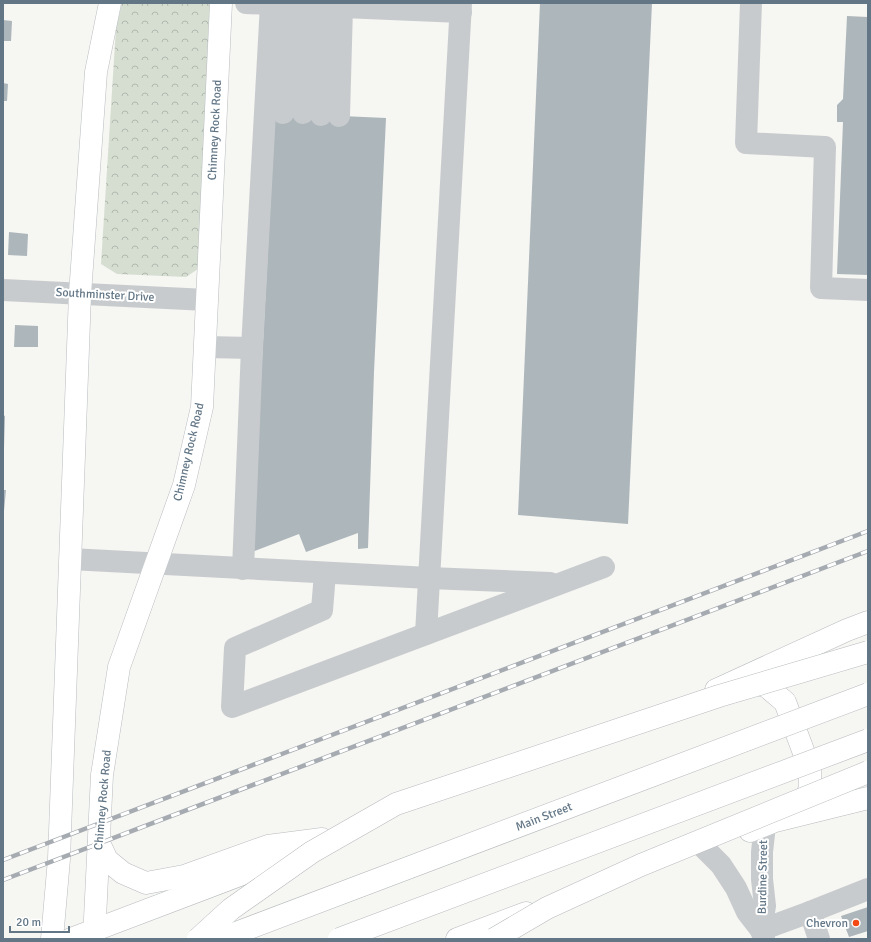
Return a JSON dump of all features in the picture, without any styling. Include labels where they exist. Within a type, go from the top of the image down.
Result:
[{"type":"main road","points":[[52,939],[58,859],[80,294],[96,72],[110,3]]},
{"type":"main road","name":"Chimney Rock Road","points":[[94,935],[102,775],[120,667],[184,485],[202,407],[221,3]]},
{"type":"main road","points":[[71,939],[94,935],[241,875],[687,703],[847,630],[868,622]]},
{"type":"main road","points":[[198,939],[231,909],[312,852],[396,804],[718,696],[868,652]]},
{"type":"main road","points":[[726,685],[748,682],[766,686],[785,702],[810,769],[810,789],[800,807],[770,823]]},
{"type":"main road","name":"Main Street","points":[[219,939],[868,694]]},
{"type":"main road","points":[[339,939],[868,740]]},
{"type":"main road","points":[[494,939],[547,908],[634,869],[868,772]]},
{"type":"main road","points":[[457,939],[770,823],[868,798]]},
{"type":"main road","points":[[99,842],[107,860],[123,873],[146,883],[184,876],[268,846],[338,838]]},
{"type":"main road","points":[[219,939],[217,930],[220,906],[241,875]]},
{"type":"street","points":[[246,3],[306,6],[461,8],[426,634]]},
{"type":"street","points":[[751,3],[746,144],[825,147],[820,288],[868,290]]},
{"type":"street","points":[[306,6],[312,114],[306,6]]},
{"type":"street","points":[[243,569],[252,348],[306,6]]},
{"type":"street","name":"Southminster Drive","points":[[3,290],[207,300]]},
{"type":"street","points":[[205,347],[252,348]]},
{"type":"street","points":[[70,559],[325,573],[562,583]]},
{"type":"street","points":[[325,573],[322,610],[235,648],[232,707],[604,567]]},
{"type":"street","name":"Burdine Street","points":[[763,934],[765,906],[762,879],[762,852],[770,823]]},
{"type":"street","name":"Burdine Street","points":[[703,847],[721,865],[736,888],[747,912],[763,934]]},
{"type":"street","points":[[763,934],[810,912],[868,889]]},
{"type":"street","points":[[810,912],[818,939]]},
{"type":"green space","points":[[122,3],[210,3],[198,269],[186,277],[117,274],[101,264],[116,28]]},
{"type":"building","points":[[540,3],[652,3],[628,524],[518,515]]},
{"type":"building","points":[[847,16],[868,17],[868,275],[837,274],[843,122],[837,122],[837,105],[843,99]]},
{"type":"building","points":[[3,20],[12,21],[11,41],[3,41]]},
{"type":"building","points":[[3,83],[8,84],[7,101],[3,101]]},
{"type":"building","points":[[275,113],[386,118],[374,372],[368,548],[358,549],[358,533],[306,552],[299,534],[252,552]]},
{"type":"building","points":[[9,232],[28,234],[27,256],[8,255]]},
{"type":"building","points":[[15,325],[38,326],[38,347],[14,347]]},
{"type":"building","points":[[3,415],[5,416],[4,448],[3,448]]},
{"type":"building","points":[[3,490],[6,490],[4,511],[3,511]]},
{"type":"building","name":"Chevron","points":[[868,907],[868,931],[849,937],[841,916]]},
{"type":"railway","points":[[3,860],[868,531]]},
{"type":"railway","points":[[3,880],[868,551]]},
{"type":"place","name":"Chevron","points":[[856,923]]}]
